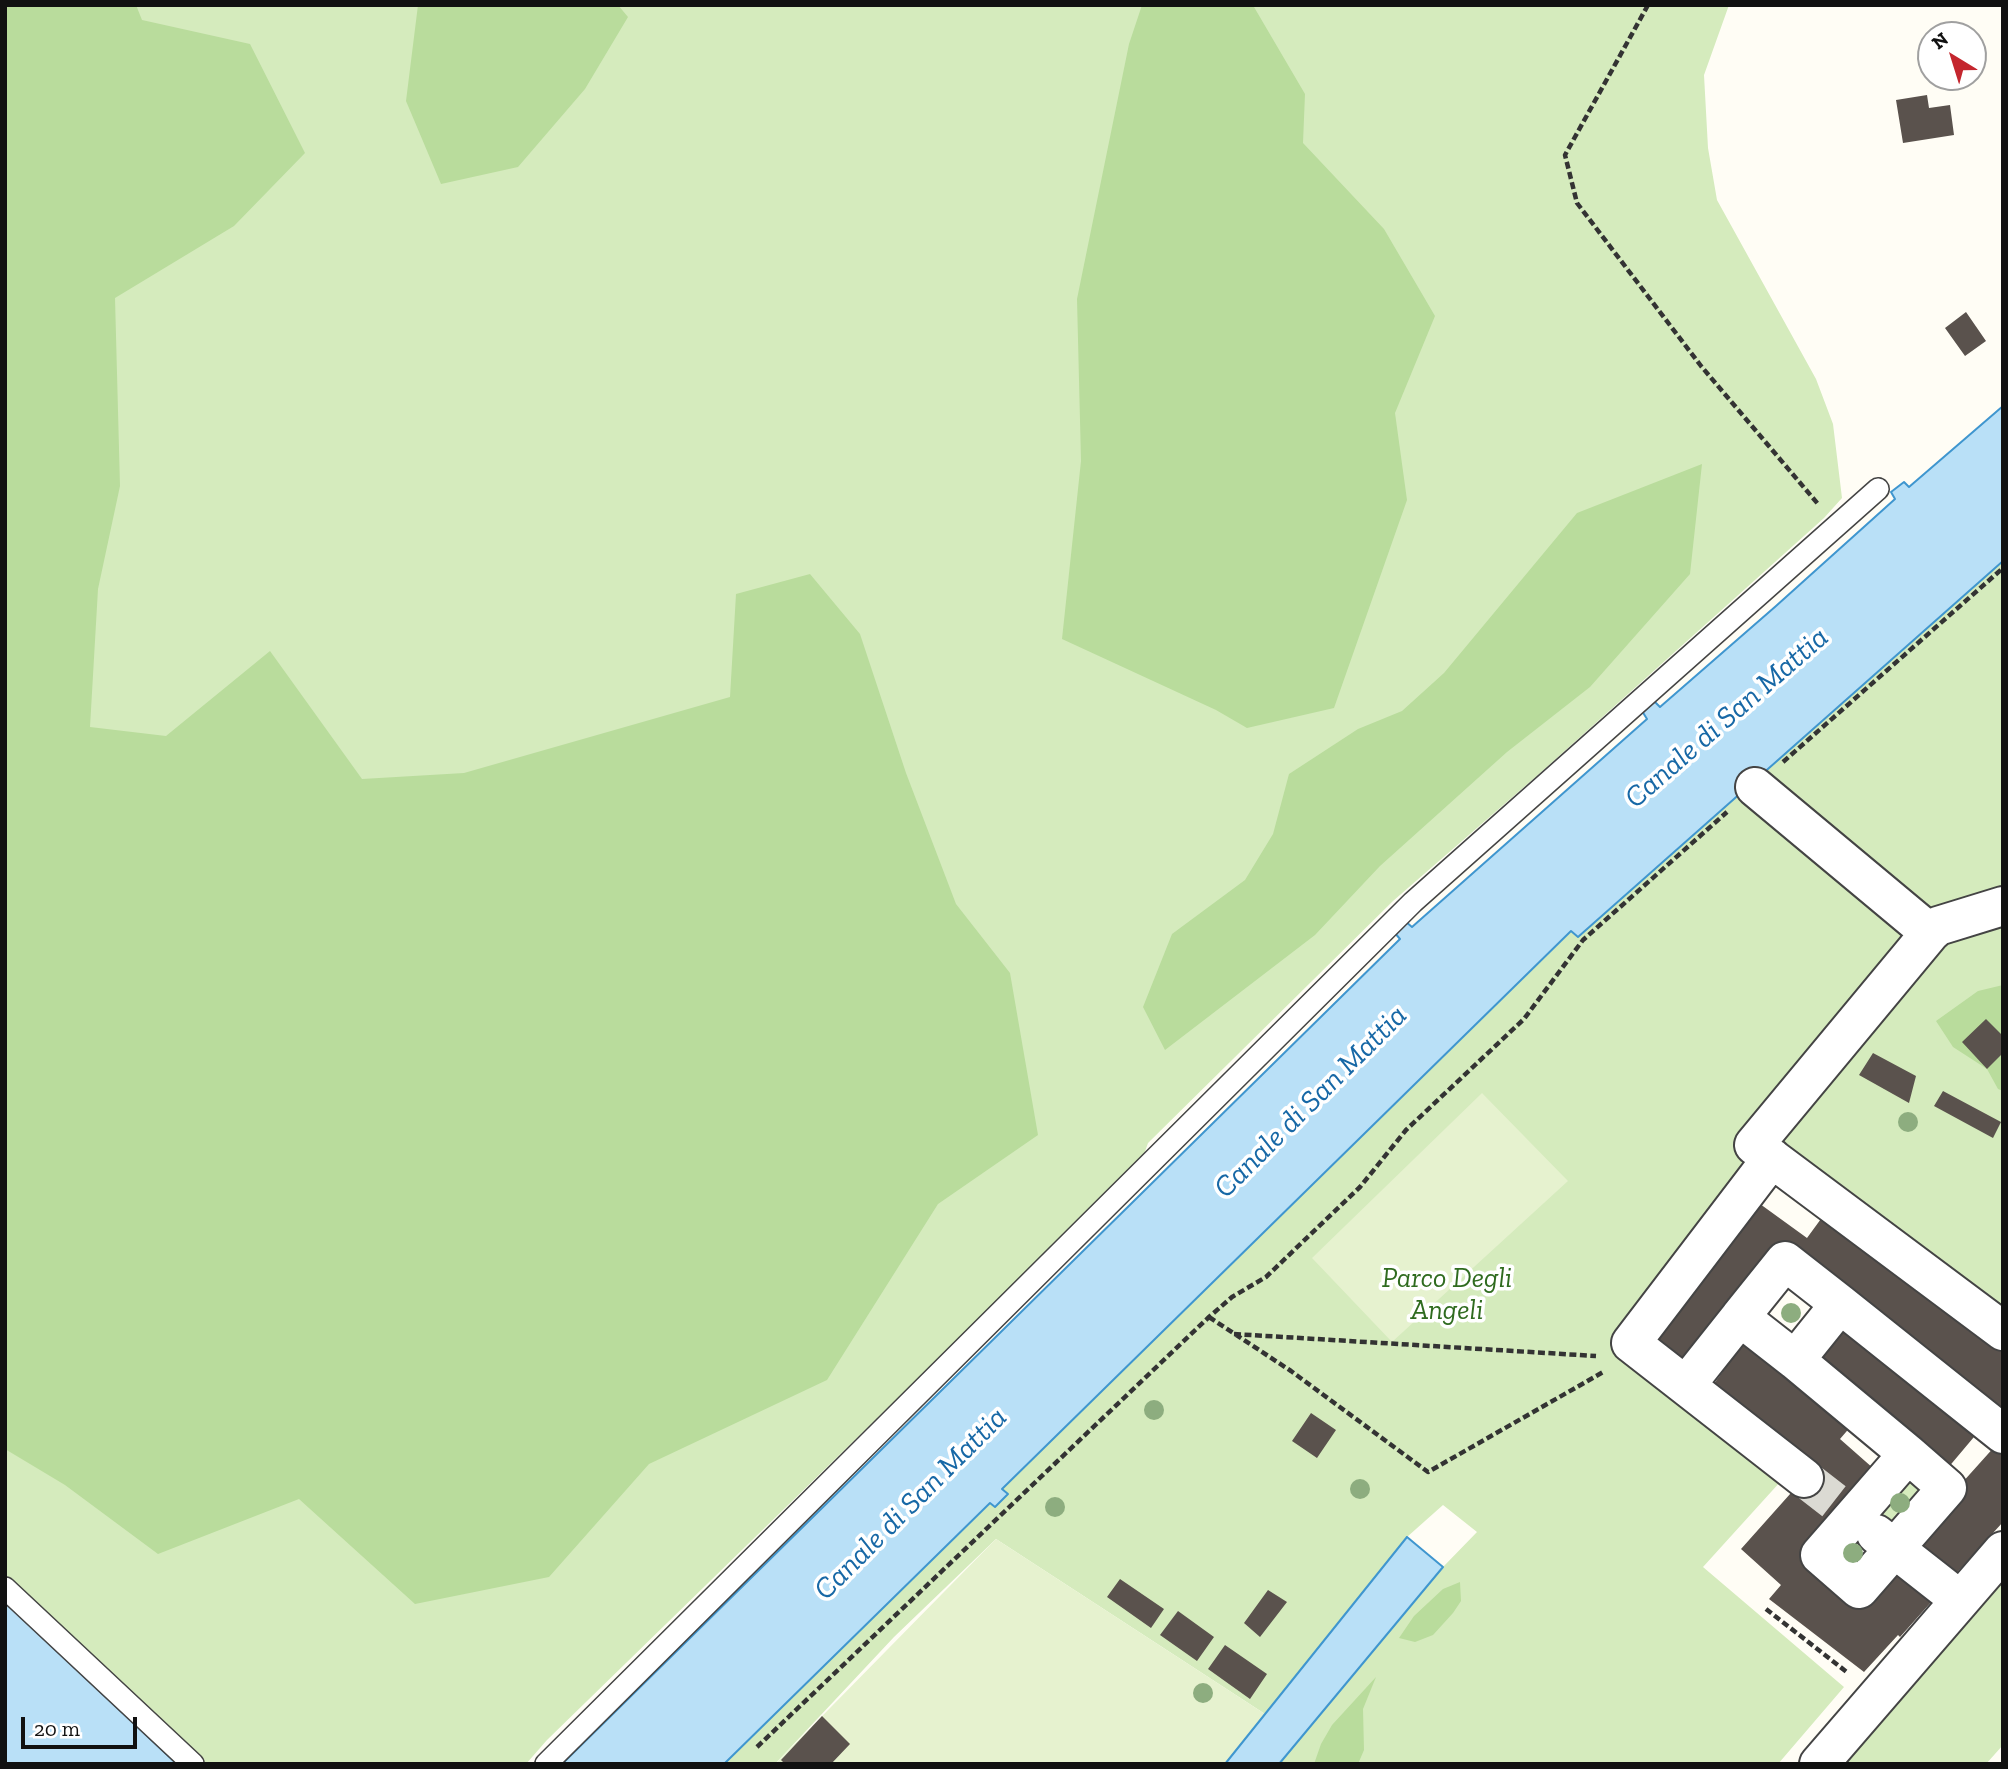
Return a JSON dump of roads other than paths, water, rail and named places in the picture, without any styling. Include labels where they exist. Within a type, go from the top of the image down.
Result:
[{"type":"street","points":[[1755,787],[1930,933]]},
{"type":"street","points":[[1804,1478],[1630,1343],[1763,1152],[1930,933],[1938,926],[2003,906]]},
{"type":"street","points":[[1763,1152],[2003,1331]]},
{"type":"street","points":[[1686,1385],[1785,1261],[2003,1434]]},
{"type":"street","points":[[1795,1360],[1840,1304]]},
{"type":"street","points":[[1740,1317],[1795,1360],[1908,1454],[1947,1488],[1859,1589],[1820,1555],[1851,1515],[1908,1454]]},
{"type":"street","points":[[1851,1515],[1960,1600]]},
{"type":"street","points":[[1819,1764],[2003,1551]]},
{"type":"lane","points":[[546,1764],[1413,902],[1878,489]]},
{"type":"lane","points":[[5,1588],[193,1764]]},
{"type":"water","name":"Canale di San Mattia","points":[[2003,406],[2003,561],[1578,937],[1571,931],[1002,1489],[1008,1494],[995,1507],[990,1503],[724,1764],[562,1764],[1400,939],[1394,932],[1405,921],[1412,927],[1647,719],[1642,711],[1654,701],[1660,707],[1895,499],[1891,492],[1904,482],[1909,487]]},
{"type":"water","points":[[1407,1537],[1443,1567],[1279,1764],[1225,1764]]},
{"type":"water","points":[[5,1602],[177,1764],[5,1764]]},
{"type":"tunnel","points":[[1804,1478],[1849,1513]]},
{"type":"park label","name":"Parco Degli Angeli","points":[[1447,1295]]}]
